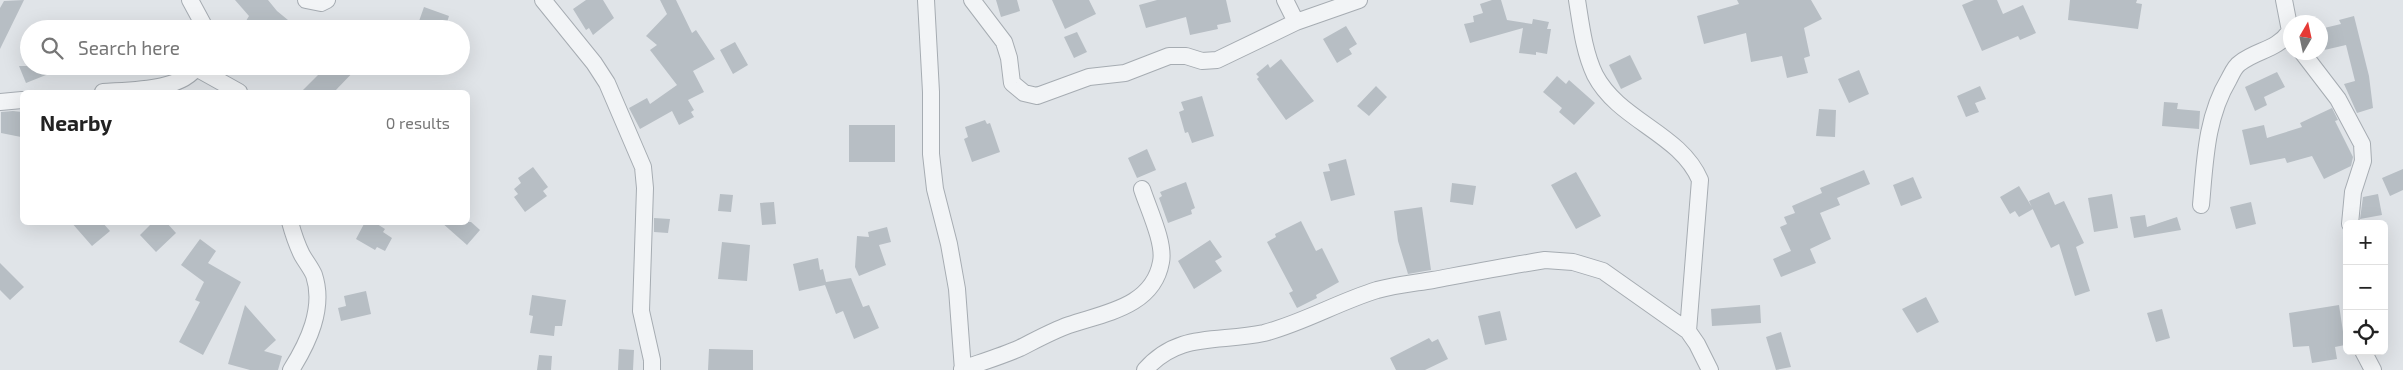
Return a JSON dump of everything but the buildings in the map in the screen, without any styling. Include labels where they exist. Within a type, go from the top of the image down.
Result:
[{"type":"street","points":[[190,0],[201,20]]},
{"type":"street","points":[[306,0],[321,3],[327,0]]},
{"type":"street","points":[[543,0],[594,63],[607,83],[643,167],[641,311],[650,351],[652,370]]},
{"type":"street","points":[[926,0],[931,92],[931,154],[935,189],[957,289],[963,369],[1019,348],[1069,325],[1114,312],[1150,289],[1158,276],[1162,260],[1160,243],[1142,189]]},
{"type":"street","points":[[972,0],[1004,42],[1009,58],[1012,83],[1024,93],[1037,96],[1080,79],[1125,73],[1169,56],[1186,56],[1202,61],[1217,60],[1296,22],[1359,0]]},
{"type":"street","points":[[1285,0],[1296,22]]},
{"type":"street","points":[[1576,0],[1582,36],[1596,75],[1614,99],[1682,153],[1694,166],[1700,180],[1688,331]]},
{"type":"street","points":[[2201,205],[2206,144],[2213,113],[2224,87],[2238,64],[2283,42],[2290,31],[2284,0]]},
{"type":"street","points":[[2308,60],[2338,100],[2362,144],[2363,162],[2353,192],[2350,220]]},
{"type":"street","points":[[122,90],[168,85],[187,78],[190,75]]},
{"type":"street","points":[[210,75],[236,90]]},
{"type":"street","points":[[0,102],[20,100]]},
{"type":"street","points":[[291,225],[301,254],[313,274],[317,290],[312,330],[303,351],[291,370]]},
{"type":"street","points":[[1145,370],[1158,356],[1175,346],[1214,338],[1262,333],[1295,324],[1330,307],[1378,290],[1545,260],[1573,262],[1603,271],[1688,331],[1710,370]]},
{"type":"street","points":[[2365,355],[2373,370]]}]
